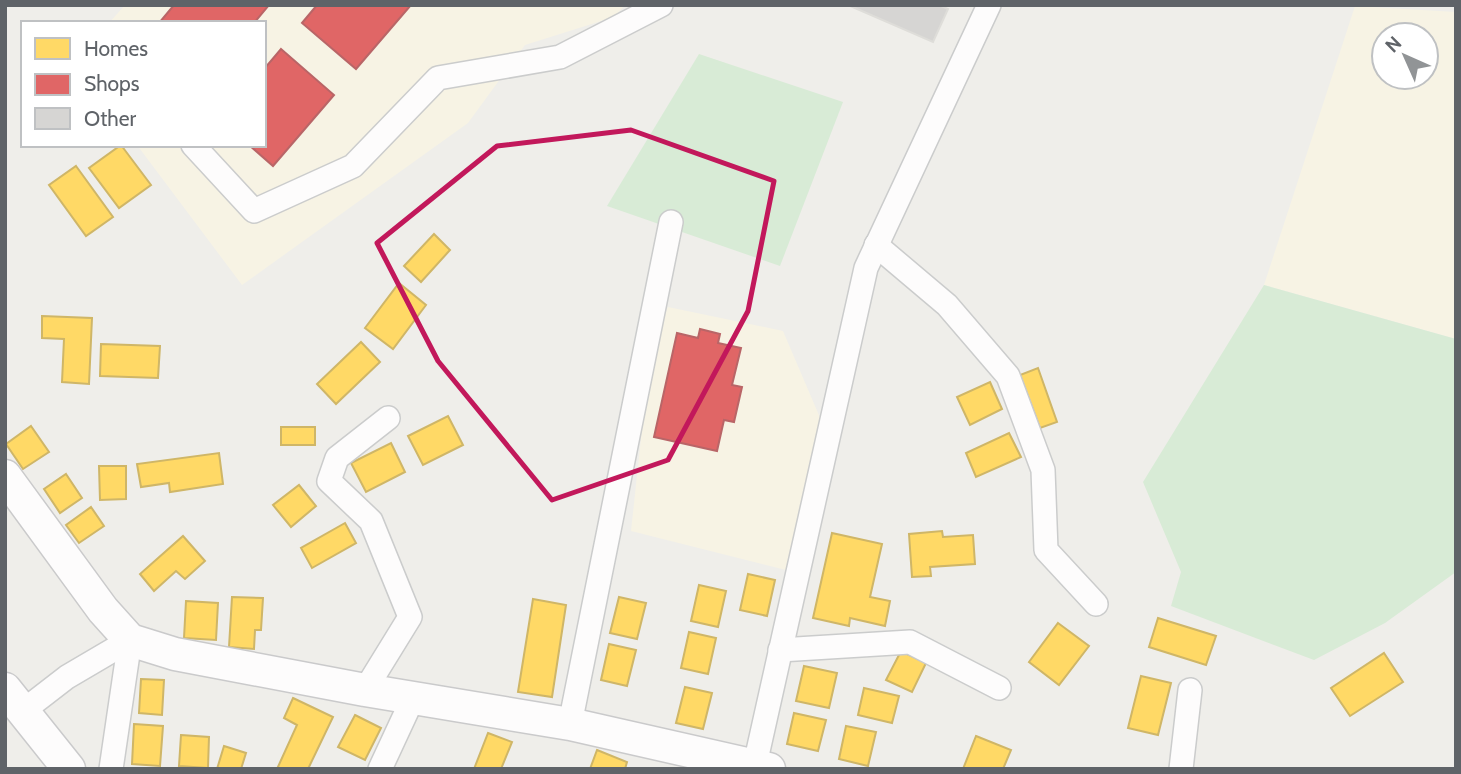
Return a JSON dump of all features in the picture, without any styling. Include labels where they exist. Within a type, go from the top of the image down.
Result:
[{"type":"street","points":[[195,147],[254,211],[353,166],[438,78],[560,57],[661,5]]},
{"type":"street","points":[[5,476],[103,610],[130,640],[174,654],[365,690],[570,724],[759,768],[780,650],[866,268],[989,5]]},
{"type":"street","points":[[570,724],[671,222]]},
{"type":"street","points":[[876,245],[947,305],[1008,376],[1042,470],[1046,550],[1096,604]]},
{"type":"street","points":[[365,690],[410,617],[371,521],[329,481],[337,458],[388,418]]},
{"type":"street","points":[[69,769],[14,700],[66,677],[130,640]]},
{"type":"street","points":[[111,769],[130,640]]},
{"type":"street","points":[[780,650],[910,642],[999,688]]},
{"type":"street","points":[[1181,769],[1190,690]]},
{"type":"street","points":[[380,769],[413,698]]},
{"type":"highlighted area","points":[[631,130],[774,181],[748,311],[668,460],[552,500],[438,361],[377,243],[497,146]]},
{"type":"shaded area","points":[[125,5],[625,5],[614,17],[525,45],[468,123],[242,285],[138,147],[266,147],[266,21],[111,21]]},
{"type":"shaded area","points":[[1355,6],[1456,12],[1456,339],[1264,285]]},
{"type":"shaded area","points":[[668,307],[783,331],[824,427],[786,570],[631,531],[651,346]]},
{"type":"green space","points":[[699,54],[843,102],[780,266],[607,206]]},
{"type":"green space","points":[[1264,285],[1456,339],[1456,572],[1385,623],[1314,660],[1171,606],[1181,572],[1143,482]]},
{"type":"building: Homes","points":[[118,147],[122,147],[151,185],[119,208],[89,168]]},
{"type":"building: Homes","points":[[76,166],[113,217],[86,236],[49,185]]},
{"type":"building: Homes","points":[[434,234],[450,250],[421,282],[404,266]]},
{"type":"building: Homes","points":[[399,283],[426,305],[393,349],[365,328]]},
{"type":"building: Homes","points":[[42,316],[92,318],[89,384],[62,382],[64,339],[42,338]]},
{"type":"building: Homes","points":[[361,342],[380,362],[336,404],[317,384]]},
{"type":"building: Homes","points":[[101,344],[160,346],[158,378],[100,376]]},
{"type":"building: Homes","points":[[1038,368],[1057,422],[1040,428],[1020,375]]},
{"type":"building: Homes","points":[[990,382],[1002,409],[970,425],[957,397]]},
{"type":"building: Homes","points":[[448,416],[463,445],[423,465],[408,436]]},
{"type":"building: Homes","points":[[31,426],[49,452],[23,469],[6,444]]},
{"type":"building: Homes","points":[[281,427],[315,427],[315,445],[281,445]]},
{"type":"building: Homes","points":[[1009,433],[1021,457],[976,477],[966,453]]},
{"type":"building: Homes","points":[[391,443],[405,472],[366,492],[351,463]]},
{"type":"building: Homes","points":[[219,453],[223,484],[170,492],[169,483],[141,487],[137,464]]},
{"type":"building: Homes","points":[[99,466],[126,466],[126,499],[100,500]]},
{"type":"building: Homes","points":[[66,474],[82,498],[60,513],[44,489]]},
{"type":"building: Homes","points":[[299,485],[316,506],[291,527],[273,505]]},
{"type":"building: Homes","points":[[91,507],[104,526],[79,543],[66,525]]},
{"type":"building: Homes","points":[[345,523],[356,543],[312,568],[301,548]]},
{"type":"building: Homes","points":[[942,531],[943,537],[973,535],[975,564],[930,567],[931,576],[912,577],[909,534]]},
{"type":"building: Homes","points":[[832,533],[882,544],[870,597],[890,601],[885,626],[850,618],[849,626],[813,618]]},
{"type":"building: Homes","points":[[183,536],[205,561],[185,579],[176,571],[154,591],[140,574]]},
{"type":"building: Homes","points":[[748,574],[775,580],[767,616],[740,610]]},
{"type":"building: Homes","points":[[699,585],[726,591],[718,627],[691,621]]},
{"type":"building: Homes","points":[[232,597],[263,598],[261,630],[255,630],[254,649],[229,647]]},
{"type":"building: Homes","points":[[619,597],[646,603],[637,639],[610,633]]},
{"type":"building: Homes","points":[[533,599],[566,605],[552,697],[518,692]]},
{"type":"building: Homes","points":[[186,601],[218,603],[216,640],[184,638]]},
{"type":"building: Homes","points":[[1158,618],[1216,636],[1206,665],[1149,647]]},
{"type":"building: Homes","points":[[1058,623],[1089,646],[1059,685],[1029,662]]},
{"type":"building: Homes","points":[[689,632],[716,638],[708,674],[681,668]]},
{"type":"building: Homes","points":[[609,644],[636,650],[627,686],[601,680]]},
{"type":"building: Homes","points":[[901,651],[926,663],[912,692],[886,680]]},
{"type":"building: Homes","points":[[1384,653],[1403,682],[1350,716],[1331,688]]},
{"type":"building: Homes","points":[[804,666],[837,673],[829,708],[796,701]]},
{"type":"building: Homes","points":[[1141,676],[1171,683],[1158,735],[1128,728]]},
{"type":"building: Homes","points":[[141,679],[164,680],[162,715],[139,713]]},
{"type":"building: Homes","points":[[685,687],[712,693],[703,729],[676,723]]},
{"type":"building: Homes","points":[[864,688],[899,696],[892,723],[858,715]]},
{"type":"building: Homes","points":[[293,698],[333,717],[308,769],[277,769],[297,725],[284,718]]},
{"type":"building: Homes","points":[[794,713],[826,720],[818,751],[787,744]]},
{"type":"building: Homes","points":[[355,715],[381,728],[365,760],[338,747]]},
{"type":"building: Homes","points":[[134,724],[163,726],[160,766],[132,764]]},
{"type":"building: Homes","points":[[846,726],[876,732],[868,766],[839,759]]},
{"type":"building: Homes","points":[[488,733],[512,742],[501,769],[474,769]]},
{"type":"building: Homes","points":[[181,735],[209,737],[208,768],[179,766]]},
{"type":"building: Homes","points":[[976,736],[1011,750],[1003,769],[963,769]]},
{"type":"building: Homes","points":[[224,746],[246,753],[241,769],[217,769]]},
{"type":"building: Homes","points":[[597,750],[627,762],[625,769],[590,769]]},
{"type":"building: Shops","points":[[174,5],[269,5],[256,21],[161,21]]},
{"type":"building: Shops","points":[[317,5],[411,5],[356,69],[302,23]]},
{"type":"building: Shops","points":[[281,49],[334,95],[273,166],[251,147],[266,147],[266,67]]},
{"type":"building: Shops","points":[[700,329],[720,334],[718,343],[741,348],[732,385],[742,387],[734,422],[724,420],[717,451],[654,437],[677,333],[698,338]]},
{"type":"building: Other","points":[[848,5],[939,5],[948,9],[933,42]]}]
